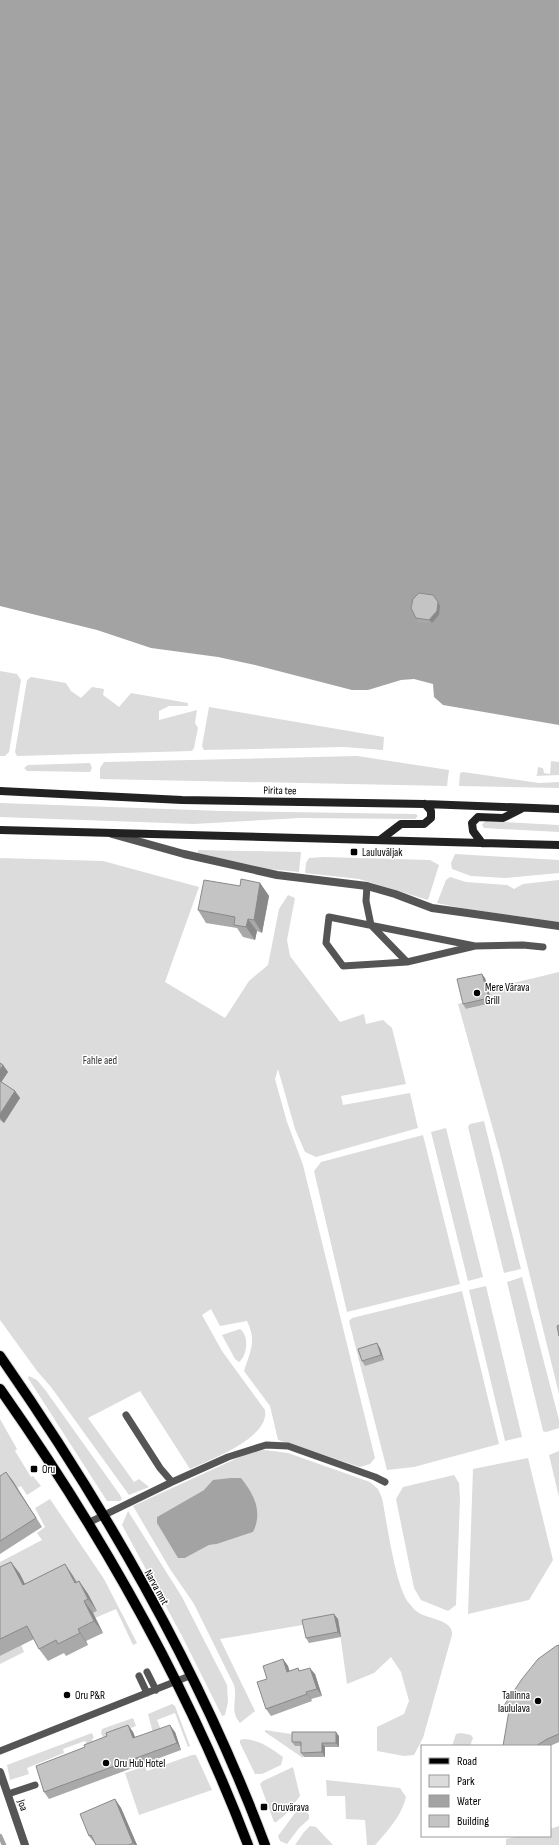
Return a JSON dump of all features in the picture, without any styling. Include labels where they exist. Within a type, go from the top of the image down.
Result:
[{"type":"main road","name":"Pirita tee","points":[[0,791],[182,800],[425,804],[559,809]]},
{"type":"main road","points":[[380,840],[401,824],[424,824],[431,818],[431,812],[425,804]]},
{"type":"main road","points":[[482,843],[473,832],[472,823],[478,818],[503,818],[521,808]]},
{"type":"main road","points":[[0,830],[559,845]]},
{"type":"main road","name":"Narva mnt","points":[[0,1356],[49,1427],[104,1515],[192,1675],[234,1766],[265,1845]]},
{"type":"main road","points":[[0,1389],[88,1523],[128,1590],[178,1682],[206,1744],[248,1845]]},
{"type":"street","points":[[109,834],[184,854],[277,874],[367,886],[395,894],[432,908],[559,926]]},
{"type":"street","name":"Joa","points":[[0,1772],[25,1845]]},
{"type":"lane","points":[[367,886],[366,900],[371,926],[407,962]]},
{"type":"lane","points":[[475,946],[329,917],[326,943],[343,966],[407,962],[475,946],[523,945],[542,947]]},
{"type":"lane","points":[[126,1416],[160,1468],[172,1482]]},
{"type":"lane","points":[[88,1523],[172,1482],[228,1457],[266,1445],[288,1446],[375,1477],[385,1482]]},
{"type":"lane","points":[[147,1672],[156,1690]]},
{"type":"lane","points":[[0,1751],[178,1682],[192,1675]]},
{"type":"lane","points":[[139,1676],[147,1693]]},
{"type":"lane","points":[[8,1794],[35,1785]]},
{"type":"green space","points":[[0,671],[17,674],[21,680],[9,752],[5,756],[0,756]]},
{"type":"green space","points":[[31,677],[66,683],[71,691],[81,698],[92,687],[104,689],[103,695],[119,707],[131,693],[188,703],[188,706],[169,706],[159,711],[159,720],[197,710],[195,723],[198,728],[194,748],[192,751],[17,756],[15,752],[27,680]]},
{"type":"green space","points":[[209,707],[384,737],[383,750],[344,747],[204,750],[202,746]]},
{"type":"green space","points":[[357,756],[449,770],[447,786],[100,779],[100,768],[104,762]]},
{"type":"green space","points":[[551,761],[559,762],[559,775],[535,776],[537,775],[538,767],[543,768],[544,773],[550,774]]},
{"type":"green space","points":[[90,763],[92,768],[90,772],[27,771],[24,768],[28,765]]},
{"type":"green space","points":[[463,772],[539,783],[559,782],[559,788],[459,786],[460,773]]},
{"type":"green space","points":[[0,803],[222,811],[416,814],[418,816],[415,819],[299,818],[194,824],[0,817]]},
{"type":"green space","points":[[485,821],[559,825],[559,832],[484,828],[482,825]]},
{"type":"green space","points":[[198,850],[301,852],[299,872],[269,869],[198,853]]},
{"type":"green space","points":[[455,854],[559,860],[559,873],[506,878],[471,876],[452,869],[451,863]]},
{"type":"green space","points":[[324,857],[430,860],[439,865],[428,900],[359,879],[305,873],[306,863],[309,858]]},
{"type":"green space","name":"Fahle aed","points":[[0,858],[103,861],[199,887],[165,982],[225,1018],[249,981],[268,965],[279,909],[288,895],[295,898],[287,940],[290,956],[340,1022],[364,1014],[366,1024],[383,1020],[392,1028],[406,1084],[341,1096],[343,1105],[410,1093],[418,1128],[316,1157],[305,1152],[295,1129],[278,1069],[275,1079],[287,1122],[303,1165],[375,1458],[370,1464],[360,1467],[278,1440],[270,1406],[244,1371],[252,1346],[252,1335],[247,1321],[220,1326],[211,1309],[202,1315],[222,1351],[265,1410],[264,1420],[258,1430],[237,1446],[190,1469],[140,1391],[88,1418],[134,1482],[139,1479],[149,1487],[129,1495],[51,1387],[37,1371],[0,1320]]},
{"type":"green space","points":[[450,877],[466,882],[507,885],[514,889],[523,884],[559,880],[559,922],[460,908],[437,903],[446,880]]},
{"type":"green space","points":[[559,972],[559,1394],[501,1158],[458,1004],[465,1002],[467,1009],[492,1003],[488,989]]},
{"type":"green space","points":[[484,1121],[521,1269],[504,1273],[468,1127],[470,1124]]},
{"type":"green space","points":[[446,1128],[483,1277],[468,1281],[431,1132]]},
{"type":"green space","points":[[423,1135],[460,1284],[347,1312],[314,1171],[321,1162]]},
{"type":"green space","points":[[522,1277],[559,1420],[559,1428],[546,1432],[543,1431],[507,1282]]},
{"type":"green space","points":[[486,1286],[522,1437],[505,1441],[469,1290]]},
{"type":"green space","points":[[462,1291],[499,1444],[414,1467],[387,1470],[349,1321],[352,1318]]},
{"type":"green space","points":[[240,1329],[245,1336],[246,1350],[239,1362],[235,1359],[222,1335]]},
{"type":"green space","points":[[29,1376],[37,1380],[46,1391],[120,1495],[122,1499],[120,1501],[107,1501],[28,1378]]},
{"type":"green space","points":[[0,1419],[17,1449],[15,1451],[31,1477],[33,1476],[41,1486],[27,1495],[21,1486],[17,1488],[8,1475],[0,1480]]},
{"type":"green space","points":[[264,1450],[288,1453],[370,1482],[378,1489],[382,1498],[395,1568],[403,1593],[408,1602],[418,1612],[445,1623],[452,1630],[452,1635],[423,1738],[414,1755],[404,1756],[377,1751],[377,1727],[404,1714],[409,1701],[401,1672],[391,1657],[374,1673],[347,1684],[338,1619],[220,1639],[255,1711],[240,1723],[237,1718],[234,1709],[234,1685],[194,1604],[170,1569],[133,1506],[244,1455]],"holes":[[[204,1490],[253,1532],[217,1544],[209,1545],[185,1558],[157,1517]]]},
{"type":"green space","points":[[559,1451],[559,1497],[549,1455]]},
{"type":"green space","points":[[528,1458],[553,1560],[529,1600],[468,1614],[473,1469]]},
{"type":"green space","points":[[454,1475],[459,1483],[460,1499],[456,1605],[448,1611],[421,1600],[414,1588],[396,1499],[403,1487]]},
{"type":"green space","points":[[50,1499],[104,1579],[137,1643],[133,1645],[116,1609],[95,1618],[93,1613],[97,1611],[88,1594],[36,1607],[18,1572],[1,1581],[0,1580],[0,1562],[42,1540],[37,1533],[45,1527],[35,1508]]},
{"type":"green space","points":[[128,1511],[182,1597],[227,1685],[228,1702],[225,1715],[222,1716],[182,1636],[122,1525]]},
{"type":"green space","points":[[20,1642],[24,1652],[0,1664],[0,1656],[18,1647]]},
{"type":"green space","points":[[172,1704],[175,1706],[190,1746],[188,1747],[175,1713],[157,1720],[161,1730],[153,1733],[148,1714]]},
{"type":"green space","points":[[133,1718],[136,1726],[104,1739],[101,1733],[102,1729]]},
{"type":"green space","points":[[265,1730],[304,1736],[303,1758],[265,1732]]},
{"type":"green space","points":[[92,1733],[94,1738],[92,1739],[93,1742],[87,1745],[85,1741],[63,1749],[64,1753],[27,1768],[29,1774],[10,1780],[7,1765]]},
{"type":"green space","points":[[461,1733],[471,1735],[473,1738],[470,1745],[452,1745],[456,1734]]},
{"type":"green space","points":[[244,1739],[265,1745],[283,1757],[281,1765],[262,1774],[255,1774],[240,1743],[240,1740]]},
{"type":"green space","points":[[192,1755],[196,1755],[212,1790],[139,1815],[125,1773],[145,1766],[147,1771]]},
{"type":"green space","points":[[293,1767],[300,1796],[285,1815],[274,1822],[260,1784],[263,1781]]},
{"type":"green space","points":[[326,1780],[400,1788],[406,1797],[398,1816],[386,1832],[375,1845],[367,1845],[365,1820],[346,1819],[345,1796],[327,1796]]},
{"type":"green space","points":[[301,1805],[303,1805],[309,1815],[309,1819],[299,1828],[287,1844],[280,1841],[278,1836]]},
{"type":"green space","points":[[310,1826],[316,1827],[333,1845],[295,1845]]},
{"type":"green space","points":[[559,1826],[559,1845],[506,1845],[506,1839],[515,1837],[551,1837],[551,1829]]},
{"type":"water","points":[[0,0],[559,0],[559,725],[443,705],[434,697],[433,684],[414,679],[401,680],[368,690],[352,690],[218,657],[151,648],[97,630],[0,606]]},
{"type":"water","points":[[241,1478],[250,1490],[256,1504],[257,1517],[253,1532],[217,1544],[209,1545],[185,1558],[178,1558],[157,1523],[157,1517],[204,1490],[213,1480]]},
{"type":"building","points":[[419,593],[433,595],[438,602],[437,611],[429,620],[416,618],[411,608],[413,599]]},
{"type":"building","points":[[241,879],[260,883],[254,920],[248,919],[246,927],[234,925],[235,917],[198,910],[204,880],[240,886]]},
{"type":"building","points":[[482,974],[489,998],[463,1004],[457,979]]},
{"type":"building","points":[[0,1063],[3,1065],[0,1070]]},
{"type":"building","points":[[0,1081],[15,1091],[0,1114]]},
{"type":"building","points":[[559,1325],[559,1336],[557,1326]]},
{"type":"building","points":[[377,1343],[381,1355],[362,1361],[358,1349]]},
{"type":"building","points":[[6,1472],[36,1518],[0,1541],[0,1476]]},
{"type":"building","points":[[11,1562],[23,1585],[65,1564],[75,1583],[79,1581],[88,1599],[84,1601],[94,1621],[78,1629],[80,1633],[58,1644],[56,1640],[39,1649],[27,1626],[0,1639],[0,1567]]},
{"type":"building","points":[[334,1614],[338,1632],[306,1638],[302,1620]]},
{"type":"building","name":"Tallinna laululava","points":[[559,1645],[559,1734],[538,1745],[503,1745],[510,1705],[503,1707],[538,1659]]},
{"type":"building","points":[[283,1659],[287,1672],[298,1668],[299,1671],[310,1668],[317,1689],[306,1692],[307,1694],[266,1709],[257,1682],[267,1679],[263,1666]]},
{"type":"building","name":"Oru Hub Hotel","points":[[128,1725],[133,1738],[170,1725],[177,1743],[44,1792],[36,1766],[85,1747],[84,1745],[107,1736],[106,1733]]},
{"type":"building","points":[[292,1732],[336,1732],[336,1743],[322,1743],[322,1752],[301,1753],[301,1742],[292,1742]]},
{"type":"building","points":[[115,1799],[133,1843],[129,1845],[96,1845],[91,1835],[89,1836],[80,1814]]},
{"type":"waterway","points":[[0,1836],[4,1845]]},
{"type":"place","name":"Lauluväljak","points":[[354,852]]},
{"type":"place","name":"Mere Värava Grill","points":[[477,993]]},
{"type":"place","name":"Oru","points":[[34,1469]]},
{"type":"place","name":"Oru P&R","points":[[67,1695]]},
{"type":"place","name":"Tallinna laululava","points":[[538,1701]]},
{"type":"place","name":"Oru Hub Hotel","points":[[106,1763]]},
{"type":"place","name":"Oruvärava","points":[[264,1807]]}]
